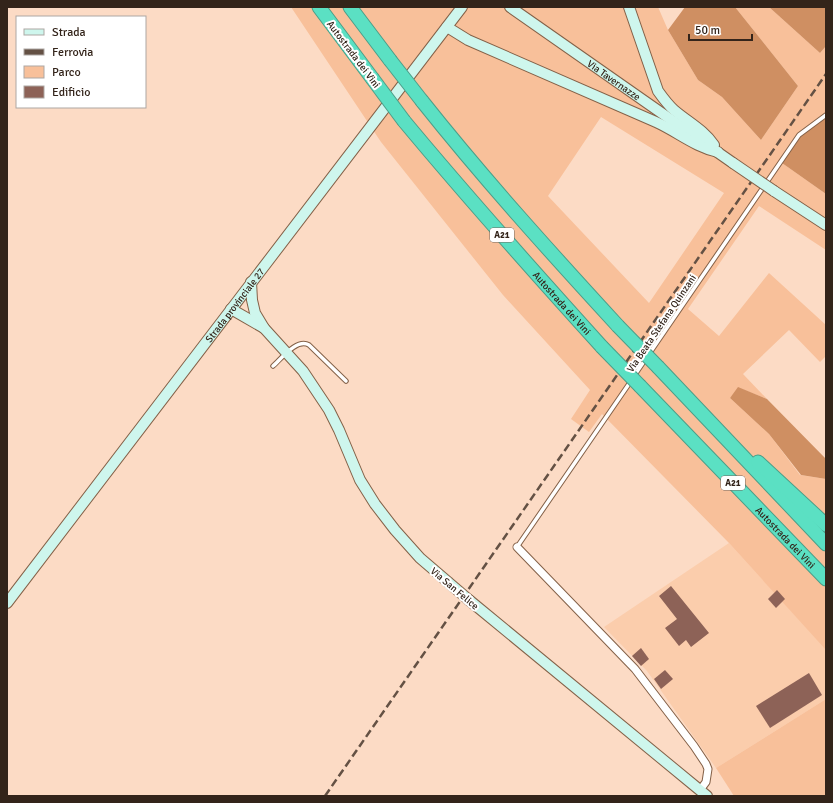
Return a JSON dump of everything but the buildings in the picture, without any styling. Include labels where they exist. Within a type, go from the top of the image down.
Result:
[{"type":"highway","name":"Autostrada dei Vini","points":[[319,7],[404,121],[530,267],[602,347],[826,579]]},
{"type":"highway","name":"A21","points":[[350,7],[463,152],[561,264],[618,326],[826,544]]},
{"type":"highway","points":[[724,438],[763,466],[826,525]]},
{"type":"highway","points":[[804,556],[826,587]]},
{"type":"street","name":"Strada provinciale 27","points":[[7,603],[462,7]]},
{"type":"street","name":"Via Tavernazze","points":[[510,7],[733,163],[826,225]]},
{"type":"street","points":[[629,7],[658,91],[674,111],[702,131],[709,138],[718,152]]},
{"type":"street","points":[[447,27],[468,40],[656,122],[701,147],[718,152]]},
{"type":"street","points":[[252,282],[252,300],[256,313],[264,328]]},
{"type":"street","points":[[231,309],[264,328]]},
{"type":"street","name":"Via San Felice","points":[[264,328],[303,371],[329,410],[360,480],[375,504],[395,530],[420,558],[703,793]]},
{"type":"street","points":[[517,547],[635,669],[689,740],[708,769],[703,793]]},
{"type":"lane","name":"Via Beata Stefana Quinzani","points":[[517,547],[800,135],[826,115]]},
{"type":"lane","points":[[273,366],[301,343],[308,343],[346,381]]},
{"type":"shaded area","points":[[685,7],[735,7],[798,86],[761,140],[722,97],[698,80],[668,30]]},
{"type":"shaded area","points":[[769,7],[826,7],[826,46],[820,53]]},
{"type":"shaded area","points":[[826,112],[826,194],[782,163],[799,135]]},
{"type":"shaded area","points":[[738,387],[767,399],[826,459],[826,479],[801,475],[769,434],[730,398]]},
{"type":"shaded area","points":[[729,543],[826,649],[826,699],[716,768],[647,671],[604,627]]},
{"type":"green space","points":[[291,7],[658,7],[668,30],[698,80],[722,97],[761,140],[798,86],[735,7],[769,7],[820,53],[826,46],[826,112],[782,163],[826,194],[826,250],[759,206],[688,309],[719,336],[769,273],[826,325],[826,356],[820,362],[789,330],[743,374],[767,399],[739,388],[730,398],[769,434],[800,475],[826,479],[826,650],[729,543],[602,414],[589,432],[571,419],[590,390],[503,295],[381,142]],"holes":[[[601,117],[724,193],[649,303],[548,196]]]},
{"type":"green space","points":[[826,699],[826,796],[734,796],[716,768]]},
{"type":"railway","points":[[325,796],[826,74]]}]
